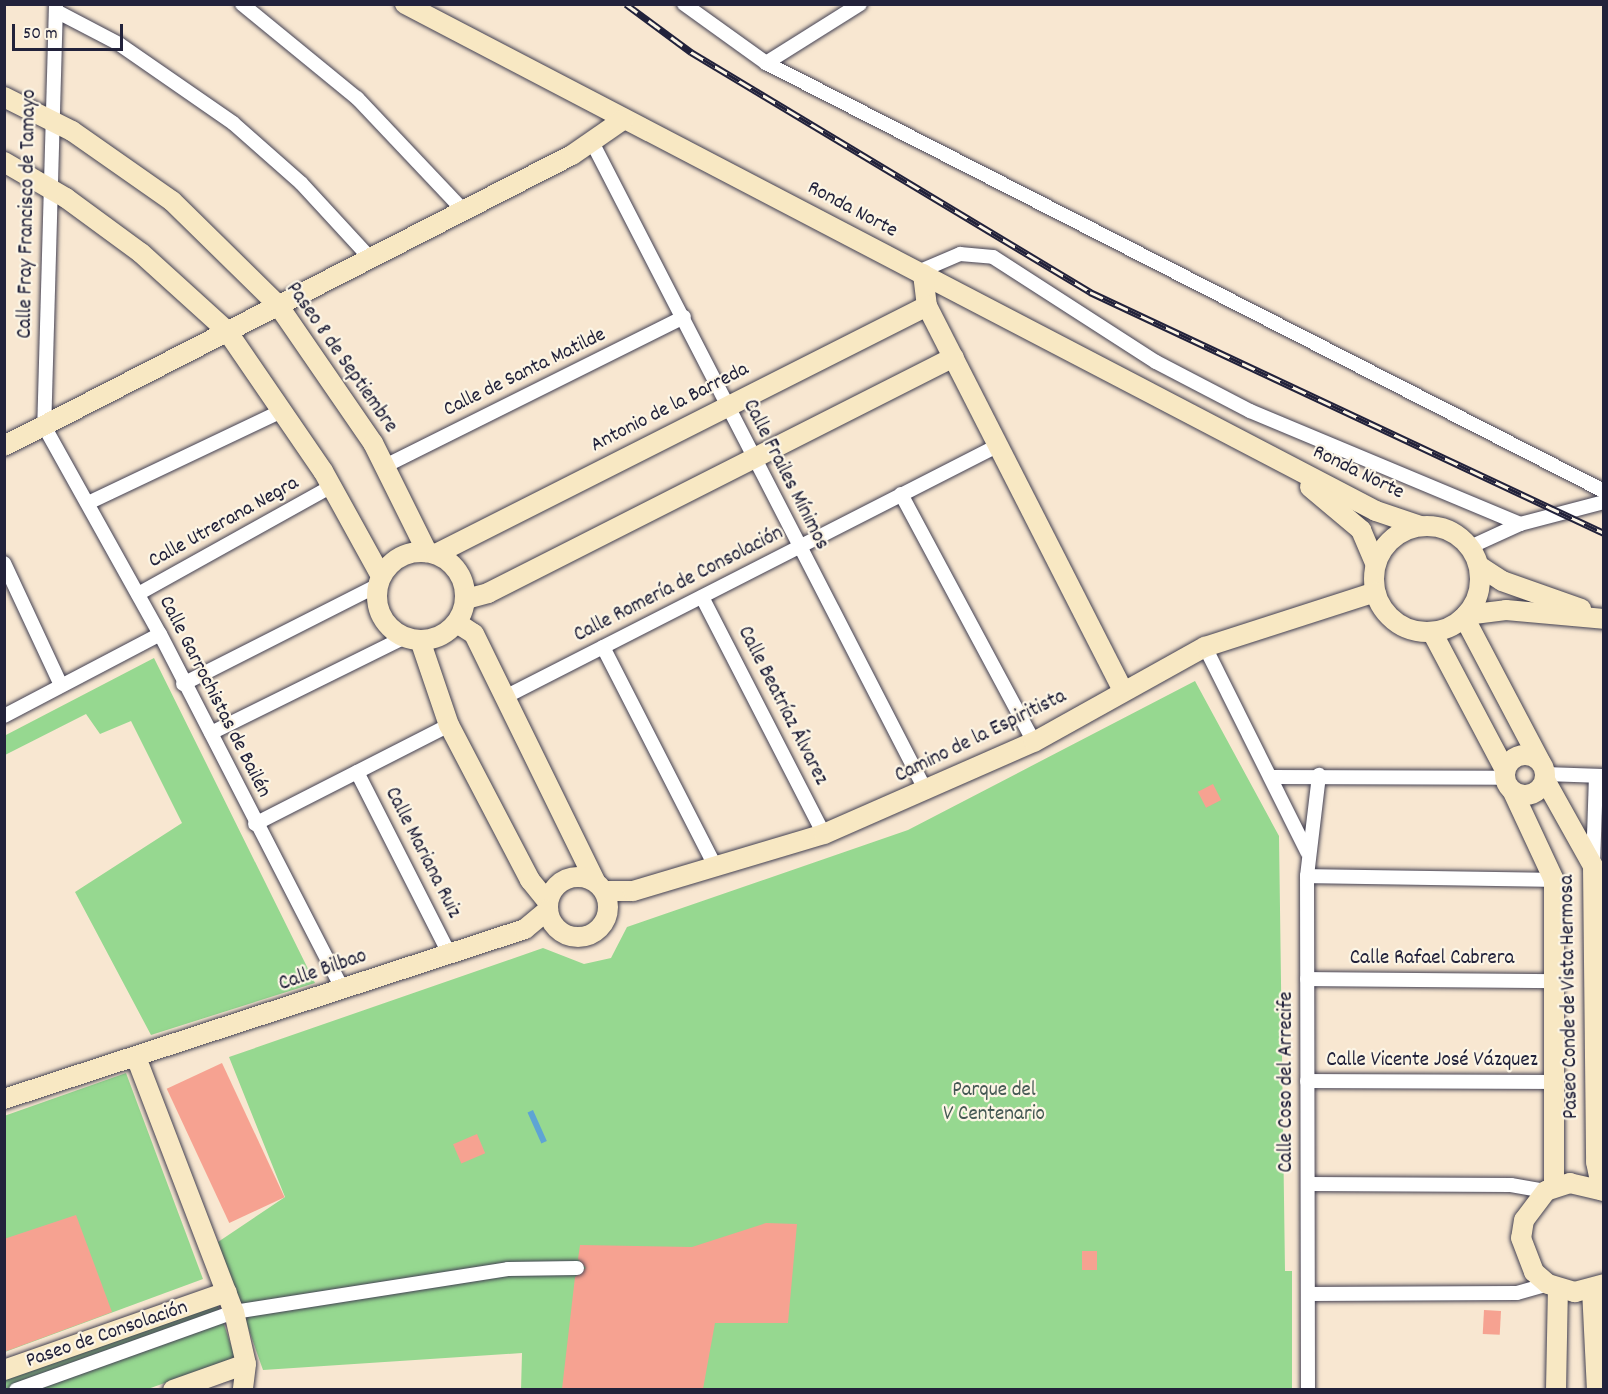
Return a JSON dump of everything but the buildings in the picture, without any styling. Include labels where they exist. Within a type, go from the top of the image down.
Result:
[{"type":"street","points":[[242,4],[357,98],[465,211]]},
{"type":"street","name":"Ronda Norte","points":[[405,4],[1376,511],[1420,526],[1448,530],[1470,547],[1479,566]]},
{"type":"street","points":[[684,4],[766,63],[1604,491]]},
{"type":"street","points":[[766,63],[860,4]]},
{"type":"street","points":[[56,8],[119,44],[233,123],[301,183],[369,257]]},
{"type":"street","name":"Calle Fray Francisco de Tamayo","points":[[44,426],[50,119],[56,8]]},
{"type":"street","name":"Paseo 8 de Septiembre","points":[[4,97],[50,119],[172,201],[278,305],[385,466],[431,553]]},
{"type":"street","points":[[4,446],[593,144],[624,120]]},
{"type":"street","name":"Calle Frailes Mínimos","points":[[593,144],[684,317],[751,458],[926,791]]},
{"type":"street","points":[[4,162],[50,189],[141,253],[226,332],[284,410],[330,487],[379,581],[385,622],[413,639],[449,725],[530,880],[548,906],[561,932],[591,935],[605,922],[602,893],[474,634],[457,623]]},
{"type":"street","points":[[1123,691],[927,306],[920,273],[960,254],[993,257],[1116,338],[1250,411],[1520,524]]},
{"type":"street","name":"Antonio de la Barreda","points":[[431,553],[927,306]]},
{"type":"street","name":"Calle de Santa Matilde","points":[[385,466],[684,317]]},
{"type":"street","points":[[466,599],[488,593],[954,357]]},
{"type":"street","points":[[88,503],[284,410]]},
{"type":"street","name":"Calle Garrochistas de Bailén","points":[[44,426],[160,634],[183,684],[212,734],[255,824],[343,990]]},
{"type":"street","name":"Calle Romería de Consolación","points":[[505,698],[999,445]]},
{"type":"street","name":"Ronda Norte","points":[[1275,459],[1361,530],[1376,563],[1375,592]]},
{"type":"street","name":"Calle Utrerana Negra","points":[[138,594],[330,487]]},
{"type":"street","points":[[901,494],[1034,742]]},
{"type":"street","points":[[1470,547],[1520,524],[1604,502]]},
{"type":"street","name":"Ronda Norte","points":[[1376,563],[1392,538],[1420,526]]},
{"type":"street","points":[[183,684],[379,581],[400,556],[431,553],[458,571],[466,599],[457,623],[447,633],[413,639],[212,734]]},
{"type":"street","points":[[4,563],[61,685]]},
{"type":"street","points":[[1465,616],[1476,600],[1479,566],[1502,581],[1604,618]]},
{"type":"street","points":[[1375,592],[1403,626],[1432,632],[1465,616],[1506,610],[1604,618]]},
{"type":"street","name":"Camino de la Espiritista","points":[[602,893],[633,891],[824,834],[1034,742],[1205,647],[1375,592]]},
{"type":"street","name":"Calle Beatríaz Álvarez","points":[[702,597],[824,834]]},
{"type":"street","name":"Paseo Conde de Vista Hermosa","points":[[1465,616],[1593,866],[1600,980],[1600,1082],[1596,1162],[1603,1191]]},
{"type":"street","name":"Paseo Conde de Vista Hermosa","points":[[1432,632],[1508,780],[1554,880],[1556,1082],[1550,1189]]},
{"type":"street","points":[[4,716],[160,634]]},
{"type":"street","points":[[603,647],[715,866]]},
{"type":"street","points":[[1205,647],[1307,852]]},
{"type":"street","points":[[255,824],[449,725]]},
{"type":"street","points":[[1508,780],[1523,755],[1543,772],[1600,777],[1593,866]]},
{"type":"street","name":"Calle Mariana Ruiz","points":[[357,772],[450,953]]},
{"type":"street","points":[[1271,777],[1319,775],[1508,780],[1533,794],[1543,772]]},
{"type":"street","name":"Calle Coso del Arrecife","points":[[1308,1389],[1307,852],[1319,775]]},
{"type":"street","points":[[1307,876],[1554,880]]},
{"type":"street","points":[[548,906],[568,878],[602,893]]},
{"type":"street","name":"Calle Bilbao","points":[[525,928],[548,906]]},
{"type":"street","name":"Calle Bilbao","points":[[136,1057],[525,928],[561,932]]},
{"type":"street","name":"Calle Rafael Cabrera","points":[[1307,979],[1556,981]]},
{"type":"street","points":[[4,1099],[136,1057],[234,1312],[246,1364],[243,1389]]},
{"type":"street","name":"Calle Vicente José Vázquez","points":[[1307,1081],[1556,1082]]},
{"type":"street","points":[[1308,1184],[1511,1185],[1550,1189],[1587,1184],[1603,1191]]},
{"type":"street","points":[[1550,1189],[1524,1220],[1521,1238],[1534,1272],[1553,1287]]},
{"type":"street","name":"Paseo de Consolación","points":[[16,1389],[234,1312],[508,1269],[577,1268]]},
{"type":"street","points":[[1308,1294],[1517,1293],[1553,1287],[1598,1286],[1597,1389]]},
{"type":"street","points":[[1553,1287],[1556,1389]]},
{"type":"street","points":[[4,1370],[227,1292]]},
{"type":"street","points":[[173,1389],[246,1364]]},
{"type":"green space","points":[[154,658],[315,983],[151,1035],[75,892],[182,823],[131,721],[100,734],[86,714],[5,755],[4,736]]},
{"type":"green space","name":"Parque del V Centenario","points":[[1195,681],[1279,836],[1285,1271],[1292,1271],[1292,1389],[521,1390],[522,1353],[263,1370],[218,1242],[285,1197],[229,1057],[543,948],[584,964],[611,958],[627,927],[908,830]]},
{"type":"green space","points":[[126,1073],[203,1279],[5,1352],[4,1116]]},
{"type":"green space","points":[[217,1303],[235,1358],[145,1390],[5,1389],[4,1371]]},
{"type":"water","points":[[533,1110],[547,1141],[541,1144],[528,1112]]},
{"type":"railway","points":[[626,4],[691,52],[1090,292],[1604,533]]}]
